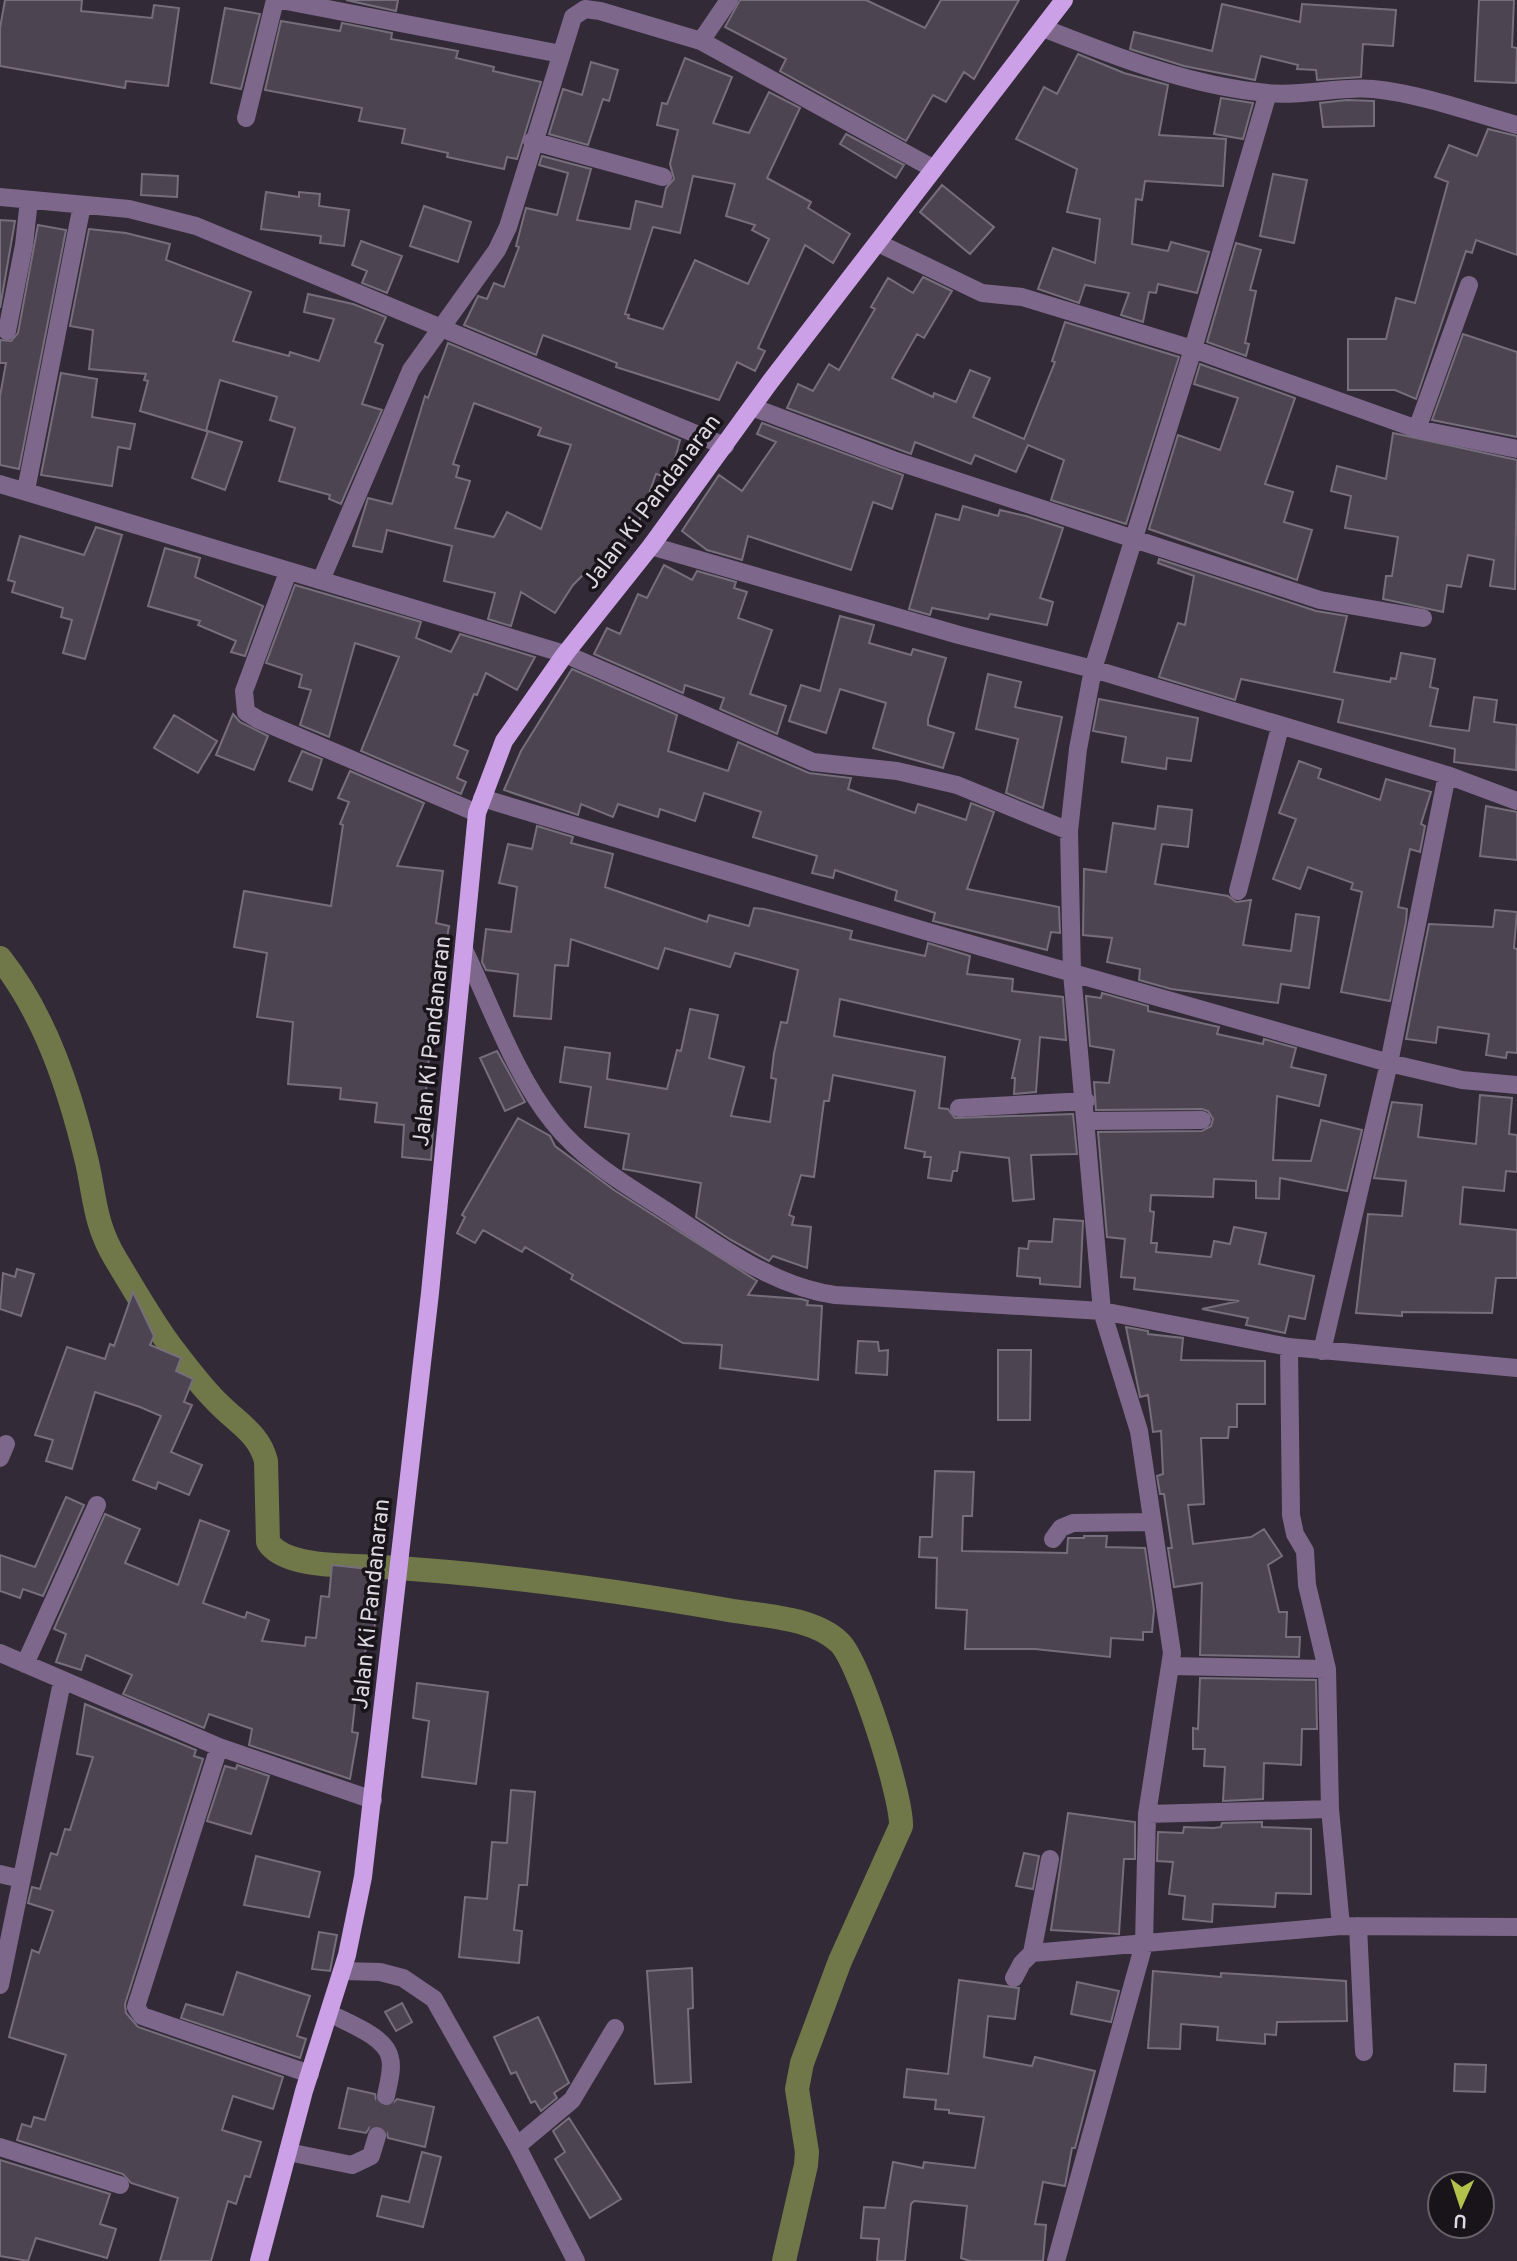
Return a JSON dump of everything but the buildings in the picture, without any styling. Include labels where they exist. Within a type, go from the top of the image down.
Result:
[{"type":"main road","name":"Jalan Ki Pandanaran","points":[[259,2261],[310,2074],[343,1971],[358,1907],[395,1603],[480,805],[504,741],[565,654],[651,546],[752,407],[1064,0]]},
{"type":"street","points":[[246,118],[275,0]]},
{"type":"street","points":[[281,0],[561,54]]},
{"type":"street","points":[[701,41],[729,0]]},
{"type":"street","points":[[321,580],[411,370],[497,250],[513,212],[573,17],[584,9],[701,41],[934,169]]},
{"type":"street","points":[[1043,28],[1118,58],[1213,83],[1268,93],[1370,89],[1410,95],[1517,125]]},
{"type":"street","points":[[1056,2261],[1144,1944],[1147,1814],[1172,1653],[1139,1431],[1102,1311],[1086,1101],[1072,973],[1069,831],[1078,749],[1093,669],[1135,540],[1268,93]]},
{"type":"street","points":[[533,141],[663,177]]},
{"type":"street","points":[[0,197],[129,209],[196,226],[724,446]]},
{"type":"street","points":[[7,331],[24,245],[29,200]]},
{"type":"street","points":[[26,490],[82,205]]},
{"type":"street","points":[[878,243],[982,293],[1022,297],[1193,349],[1417,429],[1517,449]]},
{"type":"street","points":[[1417,429],[1469,285]]},
{"type":"street","points":[[752,407],[893,460],[1320,600],[1423,618]]},
{"type":"street","points":[[0,484],[565,654],[813,762],[897,771],[937,779],[1069,831]]},
{"type":"street","points":[[651,546],[959,635],[1093,669],[1447,775],[1517,801]]},
{"type":"street","points":[[288,572],[244,691],[246,712],[259,720],[480,805],[1389,1063],[1462,1080],[1517,1085]]},
{"type":"street","points":[[1238,891],[1280,727]]},
{"type":"street","points":[[1322,1351],[1389,1063],[1447,775]]},
{"type":"street","points":[[465,952],[522,1072],[554,1124],[621,1181],[734,1255],[799,1286],[825,1293],[1102,1311],[1289,1347],[1517,1368]]},
{"type":"street","points":[[959,1108],[1086,1101]]},
{"type":"street","points":[[1086,1121],[1202,1120]]},
{"type":"street","points":[[1289,1347],[1290,1515],[1295,1534],[1305,1551],[1307,1586],[1327,1669],[1330,1809],[1350,1926],[1364,2052]]},
{"type":"street","points":[[25,1664],[96,1505]]},
{"type":"street","points":[[1053,1539],[1061,1528],[1073,1523],[1152,1522]]},
{"type":"street","points":[[0,1653],[62,1682],[219,1747],[373,1800]]},
{"type":"street","points":[[1170,1666],[1327,1669]]},
{"type":"street","points":[[0,1985],[62,1682]]},
{"type":"street","points":[[219,1747],[136,2007],[142,2016],[310,2074]]},
{"type":"street","points":[[1147,1814],[1330,1809]]},
{"type":"street","points":[[1014,1978],[1022,1963],[1032,1953],[1050,1859]]},
{"type":"street","points":[[0,1874],[21,1879]]},
{"type":"street","points":[[1032,1953],[1350,1926],[1517,1927]]},
{"type":"street","points":[[343,1971],[380,1972],[402,1978],[434,1999],[517,2146],[576,2261]]},
{"type":"street","points":[[329,2013],[380,2042],[387,2050],[391,2060],[386,2096]]},
{"type":"street","points":[[517,2146],[572,2100],[615,2028]]},
{"type":"street","points":[[288,2152],[352,2165],[371,2156],[377,2136]]},
{"type":"street","points":[[0,2147],[120,2185]]},
{"type":"waterway","points":[[0,958],[31,1004],[54,1055],[73,1108],[99,1223],[108,1246],[172,1348],[207,1392],[248,1430],[263,1452],[266,1461],[268,1542],[277,1551],[289,1557],[320,1564],[512,1578],[786,1619],[801,1622],[828,1634],[839,1642],[847,1654],[878,1730],[895,1787],[901,1826],[840,1961],[802,2063],[797,2089],[807,2152],[806,2165],[784,2261]]},
{"type":"tunnel","points":[[377,2136],[386,2096]]}]
